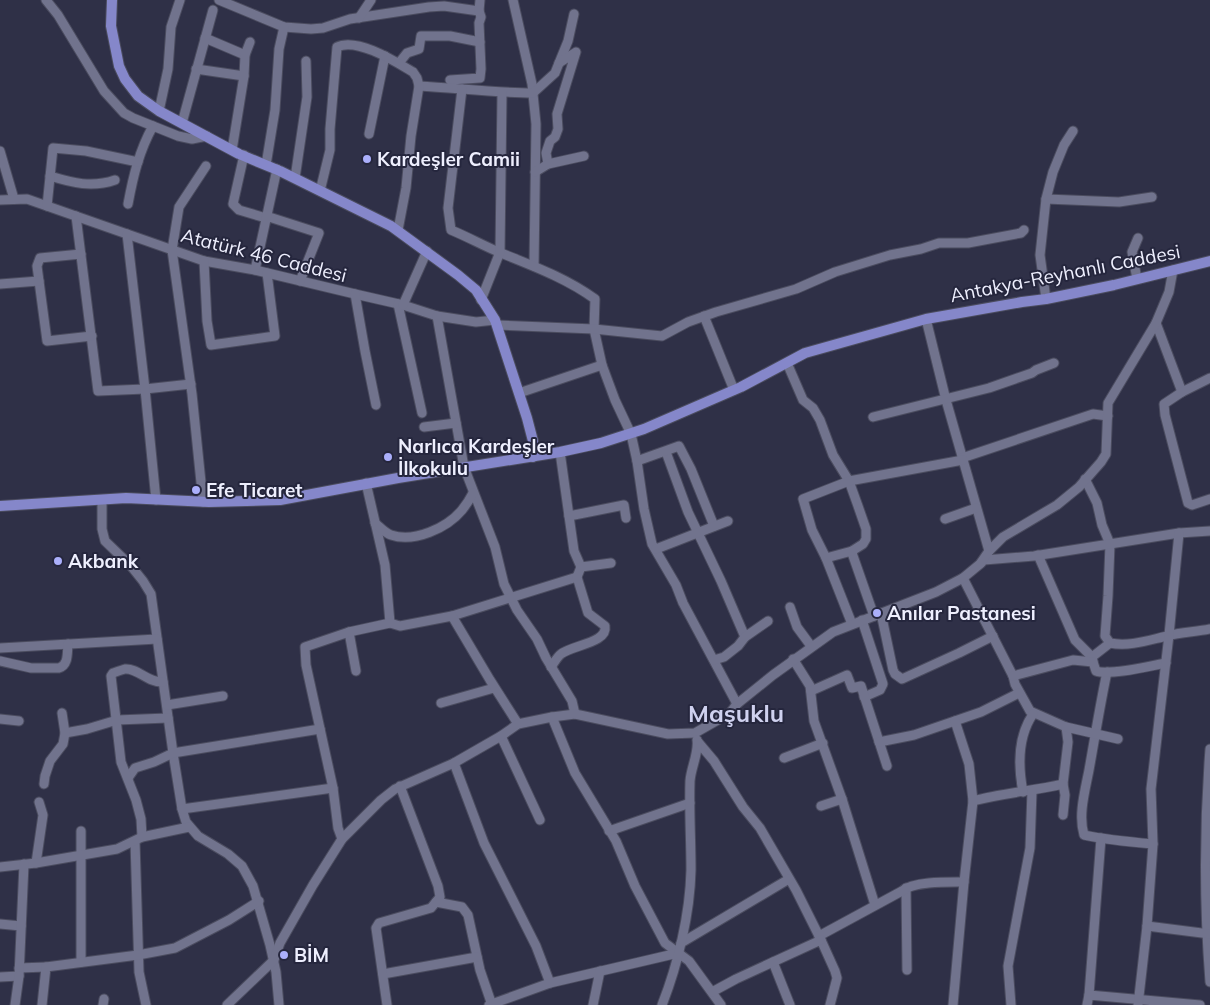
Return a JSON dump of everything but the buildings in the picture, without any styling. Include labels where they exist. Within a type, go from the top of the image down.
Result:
[{"type":"main road","points":[[112,0],[111,26],[119,66],[125,79],[138,96],[160,111],[232,150],[277,169],[398,230],[476,290],[496,323],[531,433],[534,457]]},
{"type":"main road","name":"Antakya-Reyhanlı Caddesi","points":[[0,506],[126,498],[203,502],[280,500],[366,483],[560,452],[631,434],[734,390],[805,353],[926,319],[1046,299],[1210,261]]},
{"type":"street","points":[[46,0],[58,15],[110,100],[124,113],[178,136],[192,139],[207,136]]},
{"type":"street","points":[[160,111],[168,70],[171,27],[180,0]]},
{"type":"street","points":[[219,0],[284,28],[322,28],[359,18],[444,6],[479,11]]},
{"type":"street","points":[[359,18],[370,0]]},
{"type":"street","points":[[444,6],[452,0]]},
{"type":"street","points":[[419,86],[450,84],[480,78],[480,0]]},
{"type":"street","points":[[513,0],[533,93],[536,124],[534,266]]},
{"type":"street","points":[[182,123],[213,10]]},
{"type":"street","points":[[450,84],[462,89],[502,93],[533,93],[555,73],[568,41],[574,14]]},
{"type":"street","points":[[266,165],[275,110],[279,49],[284,28]]},
{"type":"street","points":[[399,63],[407,53],[419,49],[421,36],[450,36],[480,42]]},
{"type":"street","points":[[205,38],[245,55]]},
{"type":"street","points":[[232,150],[244,76],[245,55],[250,42]]},
{"type":"street","points":[[320,191],[330,150],[330,128],[338,47],[340,45],[358,46],[399,63],[413,72],[419,86],[411,136],[406,188],[398,230]]},
{"type":"street","points":[[548,164],[546,153],[550,141],[556,137],[558,129],[557,114],[576,52],[559,63]]},
{"type":"street","points":[[369,134],[384,56]]},
{"type":"street","points":[[295,178],[307,96],[306,61]]},
{"type":"street","points":[[196,69],[244,76]]},
{"type":"street","points":[[450,84],[451,70]]},
{"type":"street","points":[[462,89],[448,208],[451,230],[534,266],[580,288],[595,298],[594,329],[602,365],[615,400],[631,434],[652,544],[676,585],[683,603],[737,704]]},
{"type":"street","points":[[481,300],[500,252],[502,93]]},
{"type":"street","points":[[128,204],[138,162],[152,126]]},
{"type":"street","points":[[1046,299],[1040,255],[1046,199],[1052,172],[1072,131]]},
{"type":"street","points":[[48,206],[53,148],[94,153],[138,162]]},
{"type":"street","points":[[0,151],[14,199]]},
{"type":"street","points":[[244,156],[234,207],[238,210],[319,234],[300,281]]},
{"type":"street","points":[[535,172],[548,164],[584,156]]},
{"type":"street","points":[[203,502],[191,384],[172,250],[180,207],[206,166]]},
{"type":"street","points":[[255,270],[277,169]]},
{"type":"street","points":[[50,176],[74,183],[97,185],[114,180]]},
{"type":"street","points":[[1046,199],[1119,202],[1152,197]]},
{"type":"street","name":"Atatürk 46 Caddesi","points":[[0,200],[27,199],[204,261],[255,270],[400,304],[437,316],[476,322],[594,329],[662,336],[704,316],[796,289],[835,272],[890,254],[921,249],[939,243],[968,243],[1022,233],[1024,230]]},
{"type":"street","points":[[76,216],[98,391],[145,389],[191,384]]},
{"type":"street","points":[[127,234],[156,500]]},
{"type":"street","points":[[1137,279],[1132,252],[1138,238]]},
{"type":"street","points":[[422,413],[400,304],[426,251]]},
{"type":"street","points":[[81,254],[40,258],[37,266],[47,341],[92,336]]},
{"type":"street","points":[[204,261],[207,321],[211,345],[275,336],[267,273]]},
{"type":"street","points":[[980,564],[989,551],[1003,538],[1057,505],[1079,487],[1101,462],[1106,454],[1108,404],[1113,392],[1156,323],[1169,292],[1173,270]]},
{"type":"street","points":[[0,284],[39,281]]},
{"type":"street","points":[[356,294],[376,405]]},
{"type":"street","points":[[437,316],[464,467],[486,524],[504,584],[517,610],[538,640],[551,667],[572,701],[574,714]]},
{"type":"street","points":[[704,316],[734,390]]},
{"type":"street","points":[[926,319],[962,459],[989,551]]},
{"type":"street","points":[[1156,323],[1182,392]]},
{"type":"street","points":[[787,363],[803,400],[813,408],[820,420],[833,455],[849,481],[866,529],[866,539],[863,544],[852,551],[826,558]]},
{"type":"street","points":[[872,418],[989,388],[1054,363]]},
{"type":"street","points":[[519,393],[602,365]]},
{"type":"street","points":[[1210,378],[1182,392],[1164,404],[1164,415],[1188,503],[1192,505],[1210,499]]},
{"type":"street","points":[[852,624],[826,558],[812,530],[803,500],[849,481],[962,459],[1093,414],[1108,416]]},
{"type":"street","points":[[424,428],[456,423]]},
{"type":"street","points":[[637,461],[679,446],[691,469],[714,526]]},
{"type":"street","points":[[551,667],[561,653],[600,639],[606,631],[605,626],[588,613],[577,576],[581,568],[574,551],[560,452]]},
{"type":"street","points":[[666,452],[688,512],[746,637]]},
{"type":"street","points":[[1085,479],[1097,503],[1102,525],[1110,544],[1104,636],[1110,643],[1117,645],[1210,629]]},
{"type":"street","points":[[366,483],[384,565],[390,623]]},
{"type":"street","points":[[375,523],[390,535],[405,537],[421,534],[439,527],[461,511],[473,493]]},
{"type":"street","points":[[102,500],[102,529],[105,541],[131,566],[151,594],[173,753],[182,809],[186,822],[189,828],[198,836],[228,854],[242,866],[253,886],[274,947],[279,1005]]},
{"type":"street","points":[[569,516],[624,506],[626,518]]},
{"type":"street","points":[[945,518],[976,508]]},
{"type":"street","points":[[656,550],[728,521]]},
{"type":"street","points":[[274,947],[342,839],[381,800],[400,786],[454,762],[501,736],[518,724],[574,714],[668,734],[696,737],[730,712],[737,704],[793,659],[833,632],[936,592],[964,578],[984,560],[1038,555],[1179,533],[1210,531]]},
{"type":"street","points":[[1138,1002],[1147,926],[1153,844],[1151,789],[1179,533]]},
{"type":"street","points":[[852,551],[878,614],[893,670],[902,679],[959,654],[993,636]]},
{"type":"street","points":[[1038,555],[1075,640],[1093,659],[1096,671],[1102,673],[1134,669],[1166,662]]},
{"type":"street","points":[[581,568],[611,563]]},
{"type":"street","points":[[342,839],[338,828],[333,788],[306,665],[305,647],[349,632],[390,623],[400,626],[452,616],[577,576]]},
{"type":"street","points":[[964,578],[1013,676],[1019,693],[1030,711],[1033,714],[1066,727],[1118,739]]},
{"type":"street","points":[[790,607],[797,627],[811,646]]},
{"type":"street","points":[[452,616],[494,688],[518,724]]},
{"type":"street","points":[[862,620],[883,684],[880,690],[864,697]]},
{"type":"street","points":[[714,660],[724,657],[746,637],[768,621]]},
{"type":"street","points":[[349,632],[356,671]]},
{"type":"street","points":[[68,644],[66,663],[60,668],[31,668],[0,660],[1,648],[68,644],[157,639]]},
{"type":"street","points":[[1013,676],[1073,660],[1093,659],[1110,643]]},
{"type":"street","points":[[793,659],[810,686],[814,721],[842,799],[875,905]]},
{"type":"street","points":[[146,1005],[139,972],[138,955],[139,839],[141,819],[121,762],[112,673],[126,669],[136,672],[156,683],[164,682]]},
{"type":"street","points":[[1107,672],[1094,733],[1084,800],[1084,835],[1153,844]]},
{"type":"street","points":[[811,691],[847,675],[852,688],[861,686],[886,766]]},
{"type":"street","points":[[441,703],[494,688]]},
{"type":"street","points":[[879,742],[914,736],[982,712],[1019,693]]},
{"type":"street","points":[[167,705],[223,696]]},
{"type":"street","points":[[44,784],[50,761],[63,744],[65,733],[62,713]]},
{"type":"street","points":[[1011,1005],[1008,966],[1030,848],[1028,792],[1020,778],[1021,748],[1026,725],[1033,714]]},
{"type":"street","points":[[552,717],[574,773],[616,841],[635,886],[665,943],[699,973],[721,1005]]},
{"type":"street","points":[[65,733],[117,720],[168,718]]},
{"type":"street","points":[[0,719],[19,721]]},
{"type":"street","points":[[953,1005],[973,801],[969,764],[955,721]]},
{"type":"street","points":[[1063,815],[1063,784],[1068,742],[1066,727]]},
{"type":"street","points":[[128,778],[135,768],[173,753],[320,729]]},
{"type":"street","points":[[501,736],[540,820]]},
{"type":"street","points":[[662,1005],[684,930],[691,872],[690,778],[696,737]]},
{"type":"street","points":[[696,737],[714,760],[742,807],[760,828],[820,938],[837,978],[830,1005]]},
{"type":"street","points":[[784,758],[823,743]]},
{"type":"street","points":[[1210,749],[1206,798],[1210,982]]},
{"type":"street","points":[[454,762],[484,843],[532,938],[550,983]]},
{"type":"street","points":[[973,801],[994,795],[1028,792],[1063,784]]},
{"type":"street","points":[[387,1005],[376,928],[379,924],[430,908],[440,897],[438,886],[400,786]]},
{"type":"street","points":[[182,809],[333,788]]},
{"type":"street","points":[[821,806],[842,799]]},
{"type":"street","points":[[36,863],[43,815],[40,802]]},
{"type":"street","points":[[609,831],[690,803]]},
{"type":"street","points":[[0,867],[36,863],[117,849],[139,839],[189,828]]},
{"type":"street","points":[[80,831],[82,962]]},
{"type":"street","points":[[1088,1005],[1101,838]]},
{"type":"street","points":[[15,1005],[19,972],[24,864]]},
{"type":"street","points":[[681,943],[789,879]]},
{"type":"street","points":[[712,992],[820,938],[906,888],[918,884],[964,882]]},
{"type":"street","points":[[906,888],[907,970]]},
{"type":"street","points":[[0,978],[46,967],[138,955],[175,948],[229,920],[258,902]]},
{"type":"street","points":[[436,902],[462,907],[468,915],[477,957],[491,1005],[550,983],[678,953]]},
{"type":"street","points":[[0,924],[21,926]]},
{"type":"street","points":[[1147,926],[1208,934]]},
{"type":"street","points":[[383,974],[477,957]]},
{"type":"street","points":[[227,1005],[274,960]]},
{"type":"street","points":[[773,962],[790,1005]]},
{"type":"street","points":[[42,1005],[46,967]]},
{"type":"street","points":[[593,1005],[600,971]]},
{"type":"street","points":[[1089,995],[1138,1002],[1200,1005]]},
{"type":"place","name":"Kardeşler Camii","points":[[367,159]]},
{"type":"place","name":"Narlıca Kardeşler İlkokulu","points":[[388,457]]},
{"type":"place","name":"Efe Ticaret","points":[[196,490]]},
{"type":"place","name":"Akbank","points":[[58,561]]},
{"type":"place","name":"Anılar Pastanesi","points":[[877,613]]},
{"type":"place","name":"BİM","points":[[284,955]]},
{"type":"district","name":"Maşuklu","points":[[736,713]]}]
